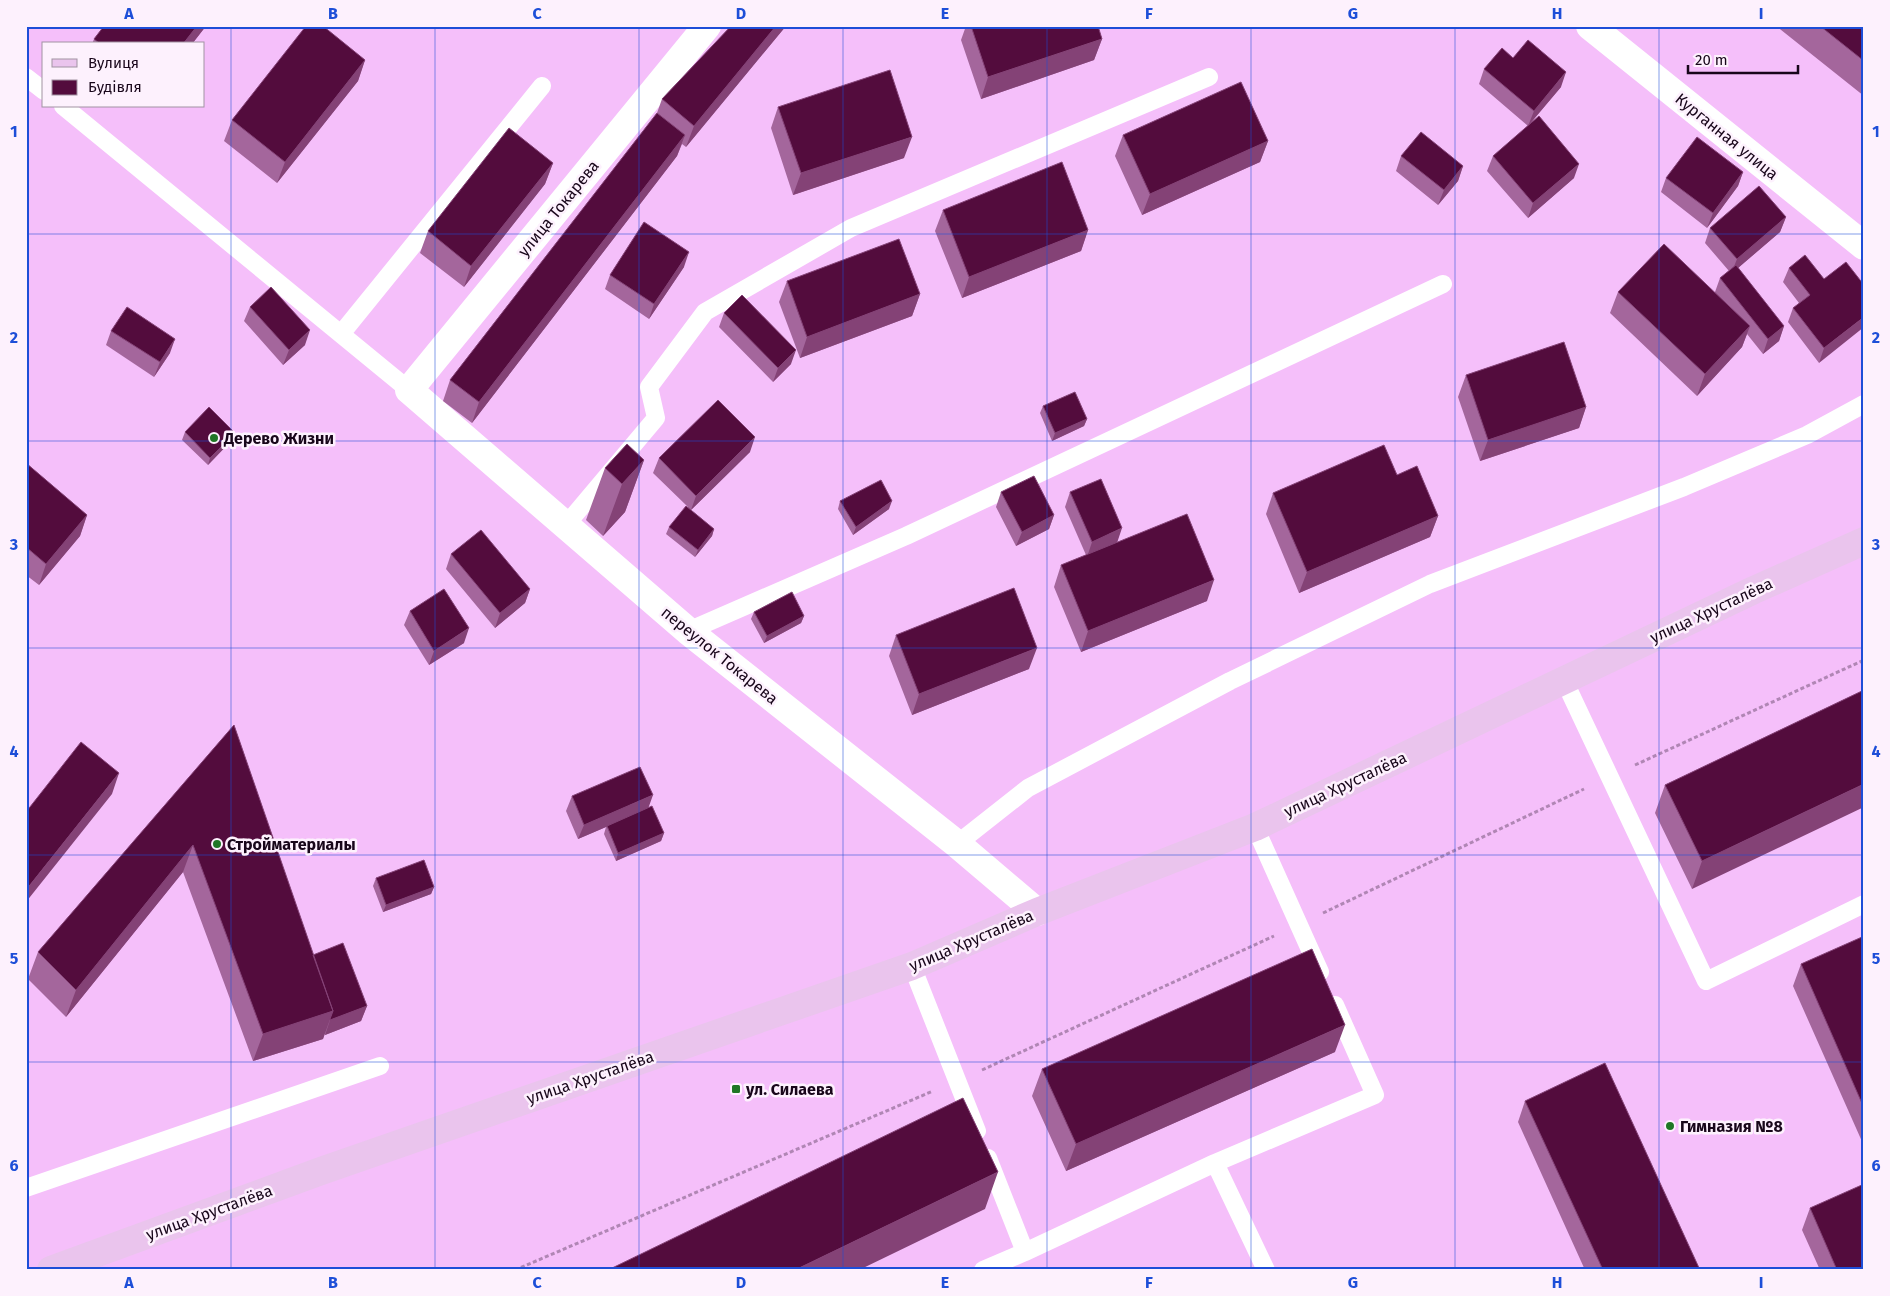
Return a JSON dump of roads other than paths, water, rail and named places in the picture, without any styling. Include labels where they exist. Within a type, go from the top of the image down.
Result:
[{"type":"main road","name":"улица Хрусталёва","points":[[51,1270],[331,1168],[912,966],[1037,912],[1255,826],[1754,590],[1864,541]]},
{"type":"street","name":"улица Токарева","points":[[410,390],[707,26]]},
{"type":"street","name":"Курганная улица","points":[[1590,26],[1864,246]]},
{"type":"street","name":"переулок Токарева","points":[[410,390],[688,631],[957,844],[1037,912]]},
{"type":"lane","points":[[26,76],[42,89]]},
{"type":"lane","points":[[566,525],[656,418],[649,387],[705,312],[851,228],[1209,77]]},
{"type":"lane","points":[[341,334],[542,86]]},
{"type":"lane","points":[[65,108],[410,390]]},
{"type":"lane","points":[[688,631],[914,532],[1444,284]]},
{"type":"lane","points":[[957,844],[1028,788],[1230,681],[1430,584],[1684,487],[1807,436],[1864,404]]},
{"type":"lane","points":[[1564,680],[1706,981],[1864,904]]},
{"type":"lane","points":[[983,1270],[1215,1163],[1375,1095],[1255,826]]},
{"type":"lane","points":[[912,966],[1025,1252]]},
{"type":"lane","points":[[26,1188],[380,1066]]},
{"type":"lane","points":[[1215,1163],[1266,1270]]},
{"type":"place","name":"Дерево Жизни","points":[[214,438]]},
{"type":"place","name":"Стройматериалы","points":[[217,844]]},
{"type":"place","name":"ул. Силаева","points":[[736,1089]]},
{"type":"place","name":"Гимназия №8","points":[[1670,1126]]}]
